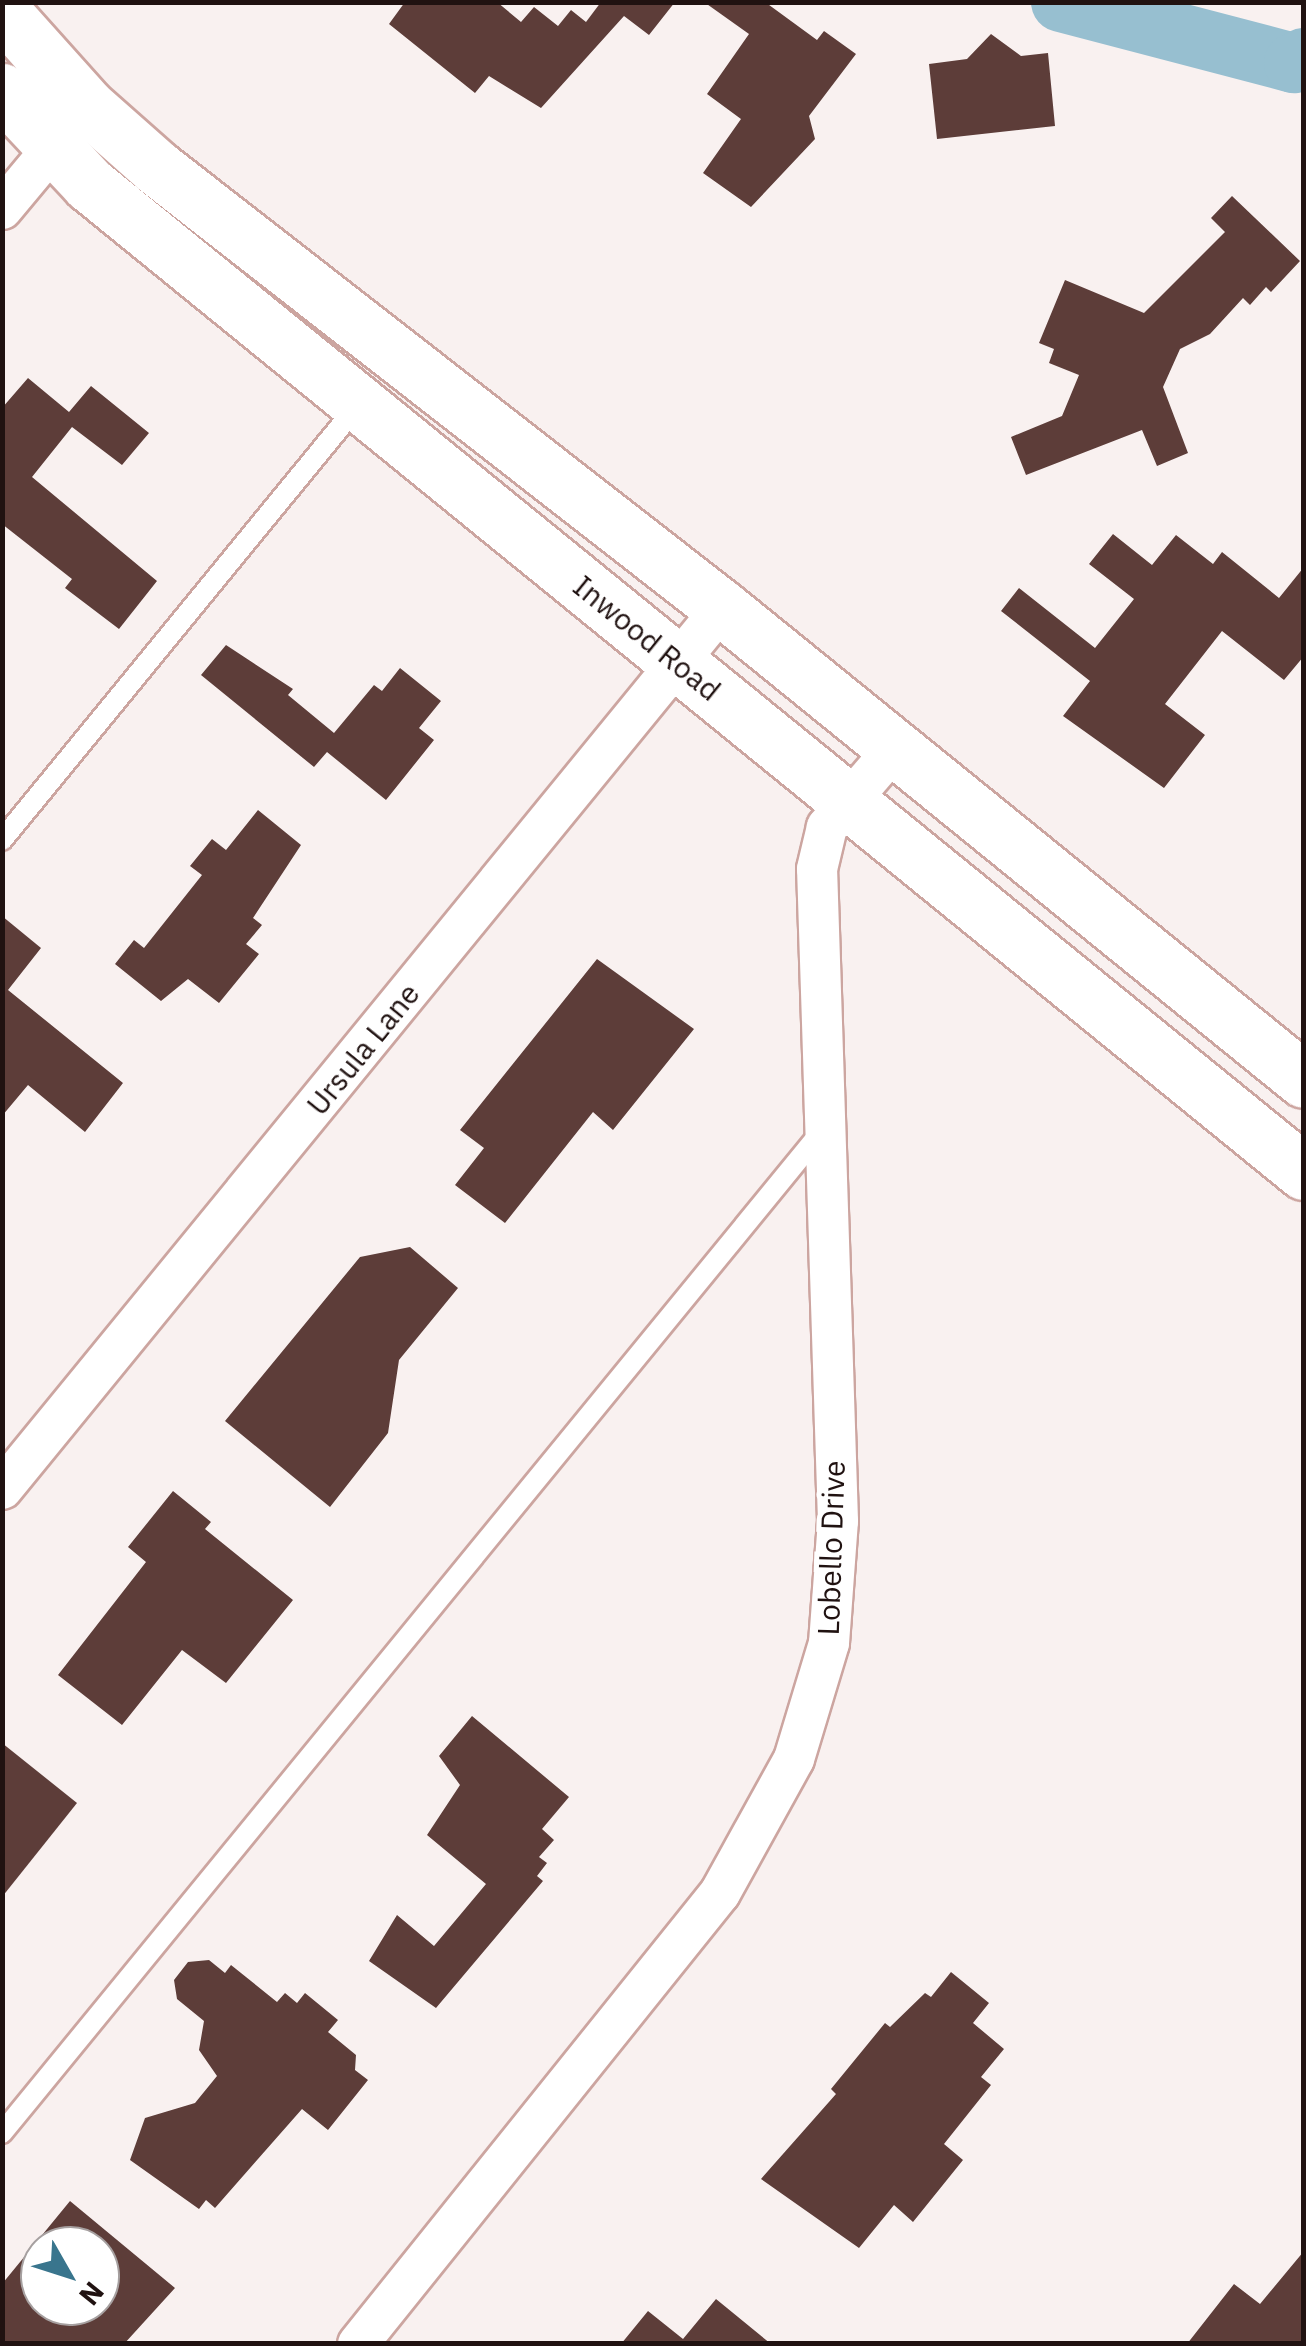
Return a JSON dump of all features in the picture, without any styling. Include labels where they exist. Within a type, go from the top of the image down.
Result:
[{"type":"main road","points":[[2,11],[87,106],[722,608],[1304,1080]]},
{"type":"main road","name":"Inwood Road","points":[[2,91],[52,148],[358,405],[1304,1172]]},
{"type":"street","points":[[2,209],[87,106]]},
{"type":"street","name":"Ursula Lane","points":[[2,1489],[722,608]]},
{"type":"street","name":"Lobello Drive","points":[[358,2344],[720,1892],[794,1759],[828,1643],[838,1521],[817,870],[827,827],[896,748]]},
{"type":"lane","points":[[2,840],[358,405]]},
{"type":"lane","points":[[2,2133],[824,1128]]},
{"type":"building","points":[[405,2],[497,2],[521,22],[534,7],[558,26],[571,10],[586,22],[601,2],[675,2],[649,35],[624,16],[541,108],[489,76],[475,93],[389,24]]},
{"type":"building","points":[[704,2],[765,2],[817,40],[824,31],[856,54],[809,116],[815,139],[751,207],[703,173],[741,119],[707,94],[749,34]]},
{"type":"building","points":[[991,34],[1021,56],[1048,53],[1055,126],[937,139],[929,64],[967,59]]},
{"type":"building","points":[[1232,196],[1300,261],[1271,292],[1266,287],[1250,305],[1243,298],[1210,334],[1180,349],[1163,387],[1188,453],[1157,466],[1142,430],[1026,475],[1011,437],[1062,416],[1079,375],[1049,363],[1054,349],[1039,343],[1065,280],[1144,313],[1225,232],[1211,218]]},
{"type":"building","points":[[28,378],[69,412],[91,386],[149,433],[122,465],[72,427],[32,477],[157,581],[119,629],[65,588],[72,579],[2,524],[2,408]]},
{"type":"building","points":[[1113,534],[1152,565],[1176,535],[1213,564],[1222,552],[1279,598],[1304,567],[1304,656],[1284,680],[1222,631],[1165,704],[1205,735],[1164,788],[1063,716],[1090,681],[1001,611],[1019,588],[1095,648],[1134,599],[1089,564]]},
{"type":"building","points":[[226,645],[293,689],[288,695],[334,733],[374,685],[382,691],[400,668],[441,701],[419,728],[434,740],[386,800],[327,752],[314,767],[201,675]]},
{"type":"building","points":[[258,810],[301,845],[253,918],[262,925],[246,944],[259,954],[219,1003],[188,979],[161,1001],[115,964],[134,940],[144,948],[202,875],[190,866],[212,839],[226,850]]},
{"type":"building","points":[[2,916],[41,948],[8,990],[123,1083],[85,1132],[28,1085],[2,1116]]},
{"type":"building","points":[[597,959],[694,1029],[613,1130],[593,1112],[505,1223],[455,1185],[484,1148],[460,1130]]},
{"type":"building","points":[[410,1247],[458,1288],[399,1360],[388,1433],[330,1507],[225,1421],[360,1257]]},
{"type":"building","points":[[173,1491],[211,1522],[205,1529],[293,1600],[226,1683],[182,1650],[122,1725],[58,1675],[146,1562],[128,1547]]},
{"type":"building","points":[[472,1716],[569,1797],[542,1829],[554,1840],[539,1857],[547,1863],[537,1876],[543,1881],[436,2008],[369,1961],[397,1915],[434,1946],[486,1884],[427,1835],[460,1785],[439,1756]]},
{"type":"building","points":[[2,1743],[77,1803],[2,1897]]},
{"type":"building","points":[[209,1960],[225,1973],[231,1965],[277,2002],[285,1993],[297,2003],[305,1993],[338,2020],[328,2032],[356,2055],[355,2070],[368,2080],[328,2130],[302,2109],[215,2208],[206,2200],[199,2209],[130,2160],[145,2118],[195,2103],[217,2076],[199,2050],[204,2021],[177,1999],[174,1980],[188,1962]]},
{"type":"building","points":[[951,1972],[989,2003],[973,2023],[1004,2049],[981,2077],[991,2085],[944,2144],[963,2160],[913,2222],[894,2205],[859,2248],[761,2179],[836,2094],[831,2089],[885,2023],[890,2027],[925,1993],[931,1997]]},
{"type":"building","points":[[70,2201],[100,2226],[50,2226]]},
{"type":"building","points":[[120,2242],[175,2288],[124,2344],[2,2344],[2,2284],[20,2262],[20,2326],[120,2326]]},
{"type":"building","points":[[1304,2251],[1304,2344],[1187,2344],[1234,2284],[1260,2304]]},
{"type":"building","points":[[716,2299],[771,2344],[621,2344],[648,2311],[683,2339]]},
{"type":"waterway","points":[[1061,2],[1294,63],[1304,58]]}]
